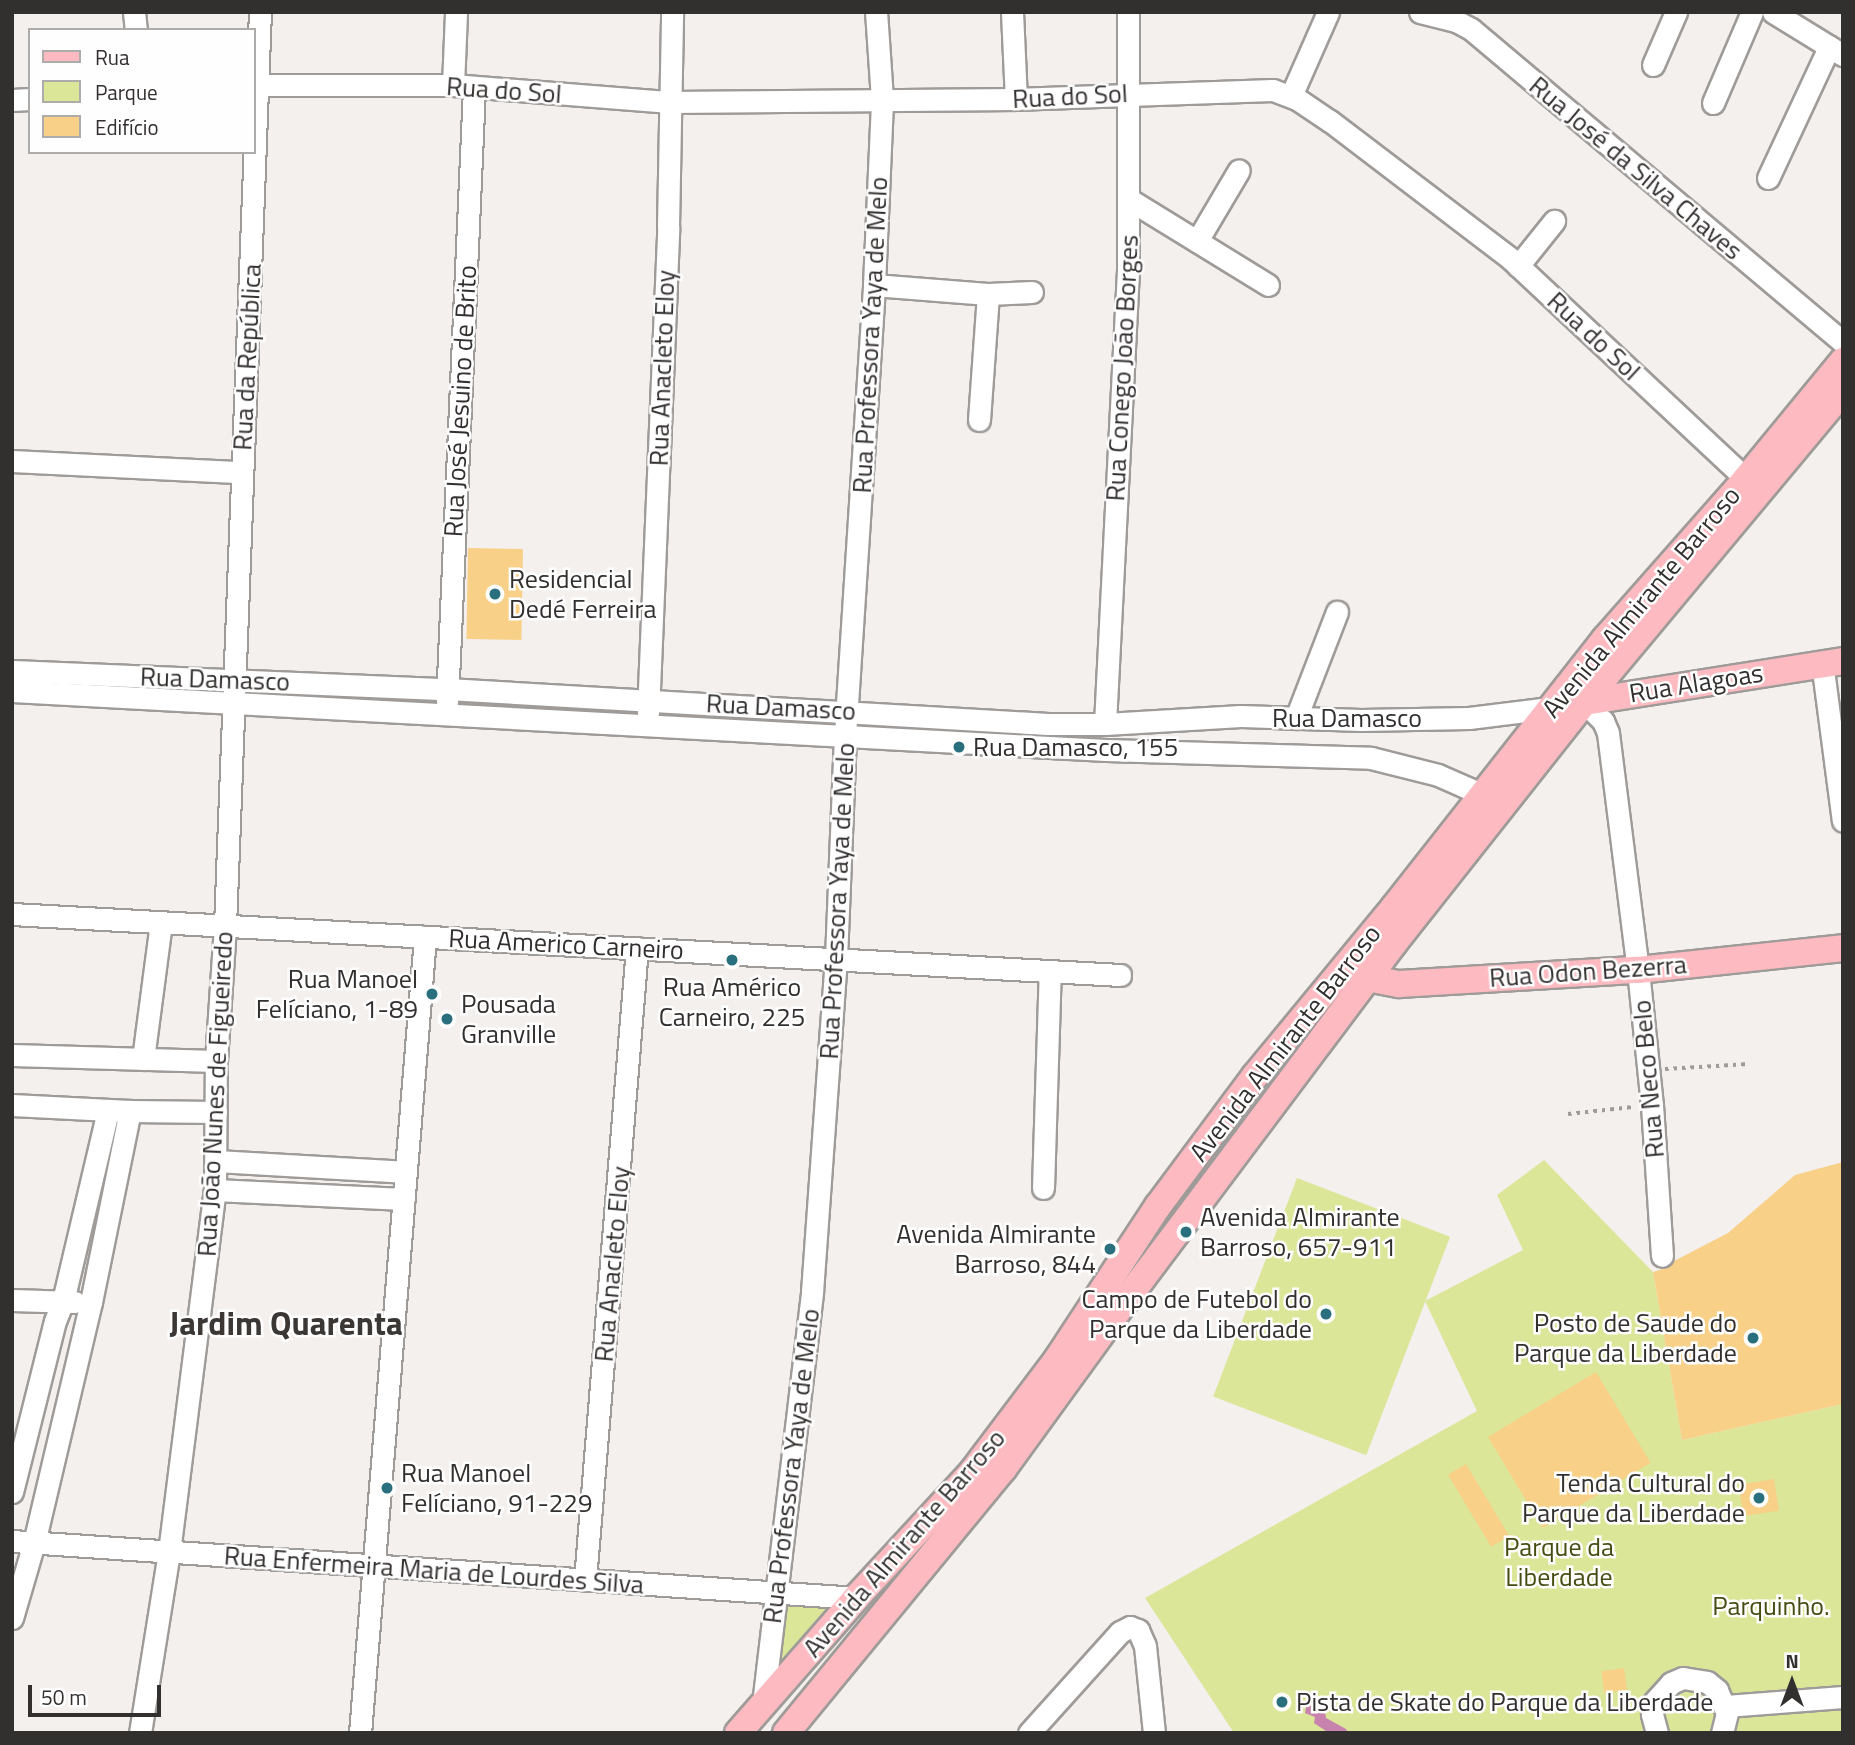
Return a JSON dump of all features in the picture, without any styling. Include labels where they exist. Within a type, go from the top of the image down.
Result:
[{"type":"main road","name":"Avenida Almirante Barroso","points":[[738,1733],[856,1598],[973,1472],[1058,1358],[1158,1206],[1255,1076],[1605,639],[1746,479],[1843,361]]},
{"type":"main road","name":"Avenida Almirante Barroso","points":[[786,1733],[1003,1469],[1367,978],[1584,702],[1843,391]]},
{"type":"main road","name":"Rua Alagoas","points":[[1549,708],[1832,662]]},
{"type":"main road","points":[[1362,945],[1367,978]]},
{"type":"main road","name":"Rua Odon Bezerra","points":[[1367,978],[1399,984],[1639,970],[1843,948]]},
{"type":"street","name":"Rua da República","points":[[256,85],[260,12]]},
{"type":"street","name":"Rua José Jesuino de Brito","points":[[446,713],[464,87],[456,12]]},
{"type":"street","name":"Rua Anacleto Eloy","points":[[647,723],[672,12]]},
{"type":"street","name":"Rua Professora Yaya de Melo","points":[[763,1704],[812,1292],[836,959],[845,735],[874,285],[882,99],[876,12]]},
{"type":"street","points":[[1012,12],[1016,99]]},
{"type":"street","name":"Rua Conego João Borges","points":[[1105,724],[1130,200],[1128,12]]},
{"type":"street","points":[[1291,96],[1328,12]]},
{"type":"street","name":"Rua José da Silva Chaves","points":[[1420,12],[1456,21],[1471,29],[1843,342]]},
{"type":"street","points":[[1653,65],[1676,12]]},
{"type":"street","points":[[1713,103],[1752,12]]},
{"type":"street","points":[[1768,178],[1836,51],[1773,12]]},
{"type":"street","name":"Rua do Sol","points":[[256,85],[464,87],[670,102],[1016,99],[1260,89],[1291,96],[1330,121],[1518,265],[1746,479]]},
{"type":"street","name":"Rua da República","points":[[231,702],[254,154]]},
{"type":"street","points":[[1198,241],[1238,170]]},
{"type":"street","points":[[1130,200],[1268,285]]},
{"type":"street","points":[[1518,265],[1554,221]]},
{"type":"street","points":[[874,285],[988,294],[1032,292]]},
{"type":"street","points":[[979,420],[988,294]]},
{"type":"street","points":[[12,461],[242,472]]},
{"type":"street","points":[[1296,718],[1337,612]]},
{"type":"street","points":[[1832,662],[1843,821]]},
{"type":"street","name":"Rua Damasco","points":[[12,671],[447,689],[847,710],[1048,724],[1105,724],[1241,716],[1469,718],[1549,708]]},
{"type":"street","name":"Rua Damasco","points":[[12,691],[647,723],[1105,750],[1371,758],[1438,775],[1481,794]]},
{"type":"street","name":"Rua João Nunes de Figueiredo","points":[[140,1733],[169,1552],[215,1190],[216,1061],[225,926],[231,702]]},
{"type":"street","name":"Rua Neco Belo","points":[[1584,702],[1598,715],[1608,733],[1639,970],[1652,1105],[1662,1256]]},
{"type":"street","name":"Rua Americo Carneiro","points":[[12,914],[1120,975]]},
{"type":"street","points":[[143,1059],[161,922]]},
{"type":"street","points":[[360,1733],[425,937]]},
{"type":"street","name":"Rua Anacleto Eloy","points":[[585,1580],[637,948]]},
{"type":"street","points":[[1043,1188],[1050,971]]},
{"type":"street","points":[[12,1055],[216,1061]]},
{"type":"street","points":[[12,1105],[216,1112]]},
{"type":"street","points":[[12,1492],[63,1301],[108,1110]]},
{"type":"street","points":[[12,1618],[34,1543],[91,1302],[130,1111]]},
{"type":"street","points":[[216,1161],[404,1172]]},
{"type":"street","points":[[215,1190],[404,1199]]},
{"type":"street","points":[[12,1300],[91,1302]]},
{"type":"street","name":"Rua Enfermeira Maria de Lourdes Silva","points":[[12,1541],[856,1598]]},
{"type":"street","points":[[1029,1733],[1120,1632],[1130,1628],[1138,1630],[1145,1646],[1154,1733]]},
{"type":"street","points":[[1657,1733],[1652,1714],[1654,1702],[1671,1683],[1682,1678],[1707,1682],[1717,1690],[1726,1706],[1726,1725],[1722,1733]]},
{"type":"street","points":[[1726,1706],[1843,1697]]},
{"type":"path","points":[[1649,1070],[1749,1064]]},
{"type":"path","points":[[1568,1114],[1652,1105]]},
{"type":"green space","name":"Parque da Liberdade","points":[[1544,1160],[1653,1272],[1682,1440],[1843,1404],[1843,1733],[1234,1733],[1145,1598],[1477,1411],[1425,1301],[1523,1250],[1497,1195]]},
{"type":"green space","name":"Campo de Futebol do Parque da Liberdade","points":[[1297,1178],[1450,1237],[1366,1455],[1213,1396]]},
{"type":"green space","points":[[784,1601],[842,1605],[777,1675]]},
{"type":"shaded area","points":[[1307,1701],[1314,1701],[1318,1708],[1325,1712],[1326,1718],[1346,1729],[1348,1733],[1329,1733],[1314,1723],[1315,1717],[1305,1713]]},
{"type":"building","name":"Residencial Dedé Ferreira","points":[[468,548],[523,549],[521,640],[466,639]]},
{"type":"building","name":"Posto de Saude do Parque da Liberdade","points":[[1843,1162],[1843,1404],[1682,1440],[1653,1272],[1669,1267],[1674,1261],[1728,1233],[1795,1175]]},
{"type":"building","points":[[1596,1372],[1651,1463],[1543,1528],[1488,1437]]},
{"type":"building","points":[[1466,1464],[1509,1536],[1491,1547],[1448,1475]]},
{"type":"building","name":"Tenda Cultural do Parque da Liberdade","points":[[1774,1479],[1779,1511],[1743,1516],[1738,1485]]},
{"type":"building","points":[[1624,1668],[1627,1690],[1604,1693],[1601,1671]]},
{"type":"place","name":"Residencial Dedé Ferreira","points":[[495,594]]},
{"type":"place","name":"Rua Damasco, 155","points":[[959,747]]},
{"type":"place","name":"Rua Américo Carneiro, 225","points":[[732,960]]},
{"type":"place","name":"Rua Manoel Felíciano, 1-89","points":[[432,994]]},
{"type":"place","name":"Pousada Granville","points":[[447,1019]]},
{"type":"place","name":"Avenida Almirante Barroso, 657-911","points":[[1186,1232]]},
{"type":"place","name":"Avenida Almirante Barroso, 844","points":[[1110,1249]]},
{"type":"place","name":"Campo de Futebol do Parque da Liberdade","points":[[1326,1314]]},
{"type":"place","name":"Posto de Saude do Parque da Liberdade","points":[[1753,1338]]},
{"type":"place","name":"Rua Manoel Felíciano, 91-229","points":[[387,1488]]},
{"type":"place","name":"Tenda Cultural do Parque da Liberdade","points":[[1759,1498]]},
{"type":"place","name":"Pista de Skate do Parque da Liberdade","points":[[1282,1702]]},
{"type":"district","name":"Jardim Quarenta","points":[[286,1324]]},
{"type":"park label","name":"Parquinho.","points":[[1771,1606]]}]
